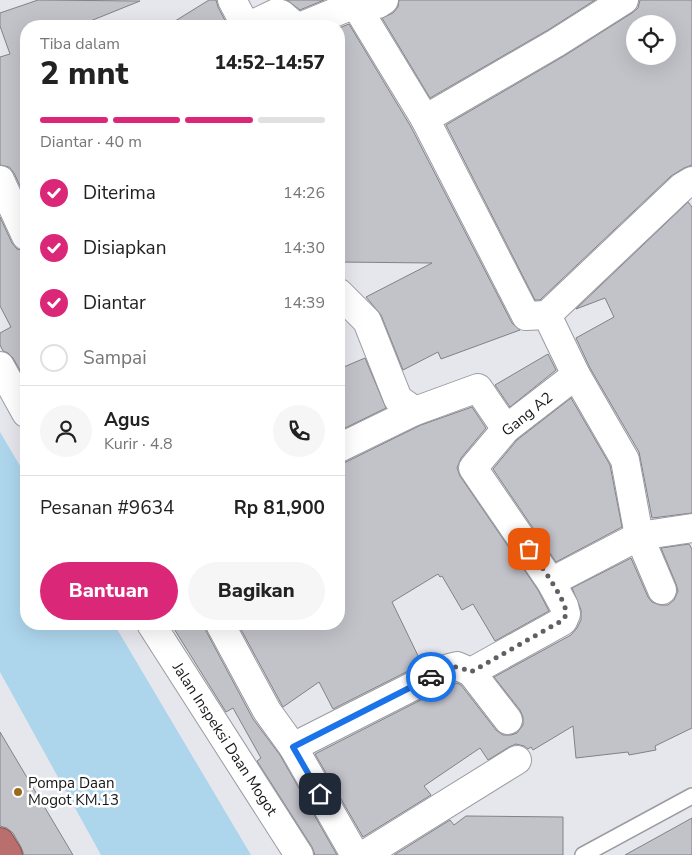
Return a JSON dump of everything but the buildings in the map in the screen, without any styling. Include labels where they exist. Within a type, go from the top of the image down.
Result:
[{"type":"highway","points":[[0,842],[8,855]]},
{"type":"street","points":[[232,0],[244,20]]},
{"type":"street","points":[[316,20],[354,4],[378,4],[384,0]]},
{"type":"street","points":[[425,118],[556,43],[624,0]]},
{"type":"street","points":[[354,4],[425,118],[526,316],[547,315],[682,188],[692,181]]},
{"type":"street","points":[[260,20],[276,12],[288,20]]},
{"type":"street","points":[[0,180],[20,223]]},
{"type":"street","points":[[345,299],[367,321],[398,399],[415,411]]},
{"type":"street","points":[[547,315],[576,374],[625,460],[639,536],[662,590]]},
{"type":"street","points":[[0,366],[20,402]]},
{"type":"street","name":"Gang A2","points":[[471,672],[563,620],[566,614],[552,582],[472,468],[506,429],[576,374]]},
{"type":"street","points":[[345,445],[415,411],[478,388],[506,429]]},
{"type":"street","points":[[552,582],[639,536],[692,528]]},
{"type":"street","name":"Jalan Inspeksi Daan Mogot","points":[[155,630],[299,855]]},
{"type":"street","points":[[223,630],[267,711],[293,747],[355,855]]},
{"type":"street","points":[[293,747],[449,668],[457,666],[471,672],[508,720]]},
{"type":"street","points":[[364,855],[516,760]]},
{"type":"lane","points":[[583,855],[692,796]]},
{"type":"water","points":[[0,432],[20,466],[20,630],[118,630],[251,855],[101,855],[0,672]]},
{"type":"way so far","points":[[431,677],[457,666],[471,672],[563,620],[566,614],[564,606],[552,582],[529,549]]},
{"type":"place","name":"Pompa Daan Mogot KM.13","points":[[18,792]]},
{"type":"route","points":[[320,794],[293,747],[431,677]]}]
